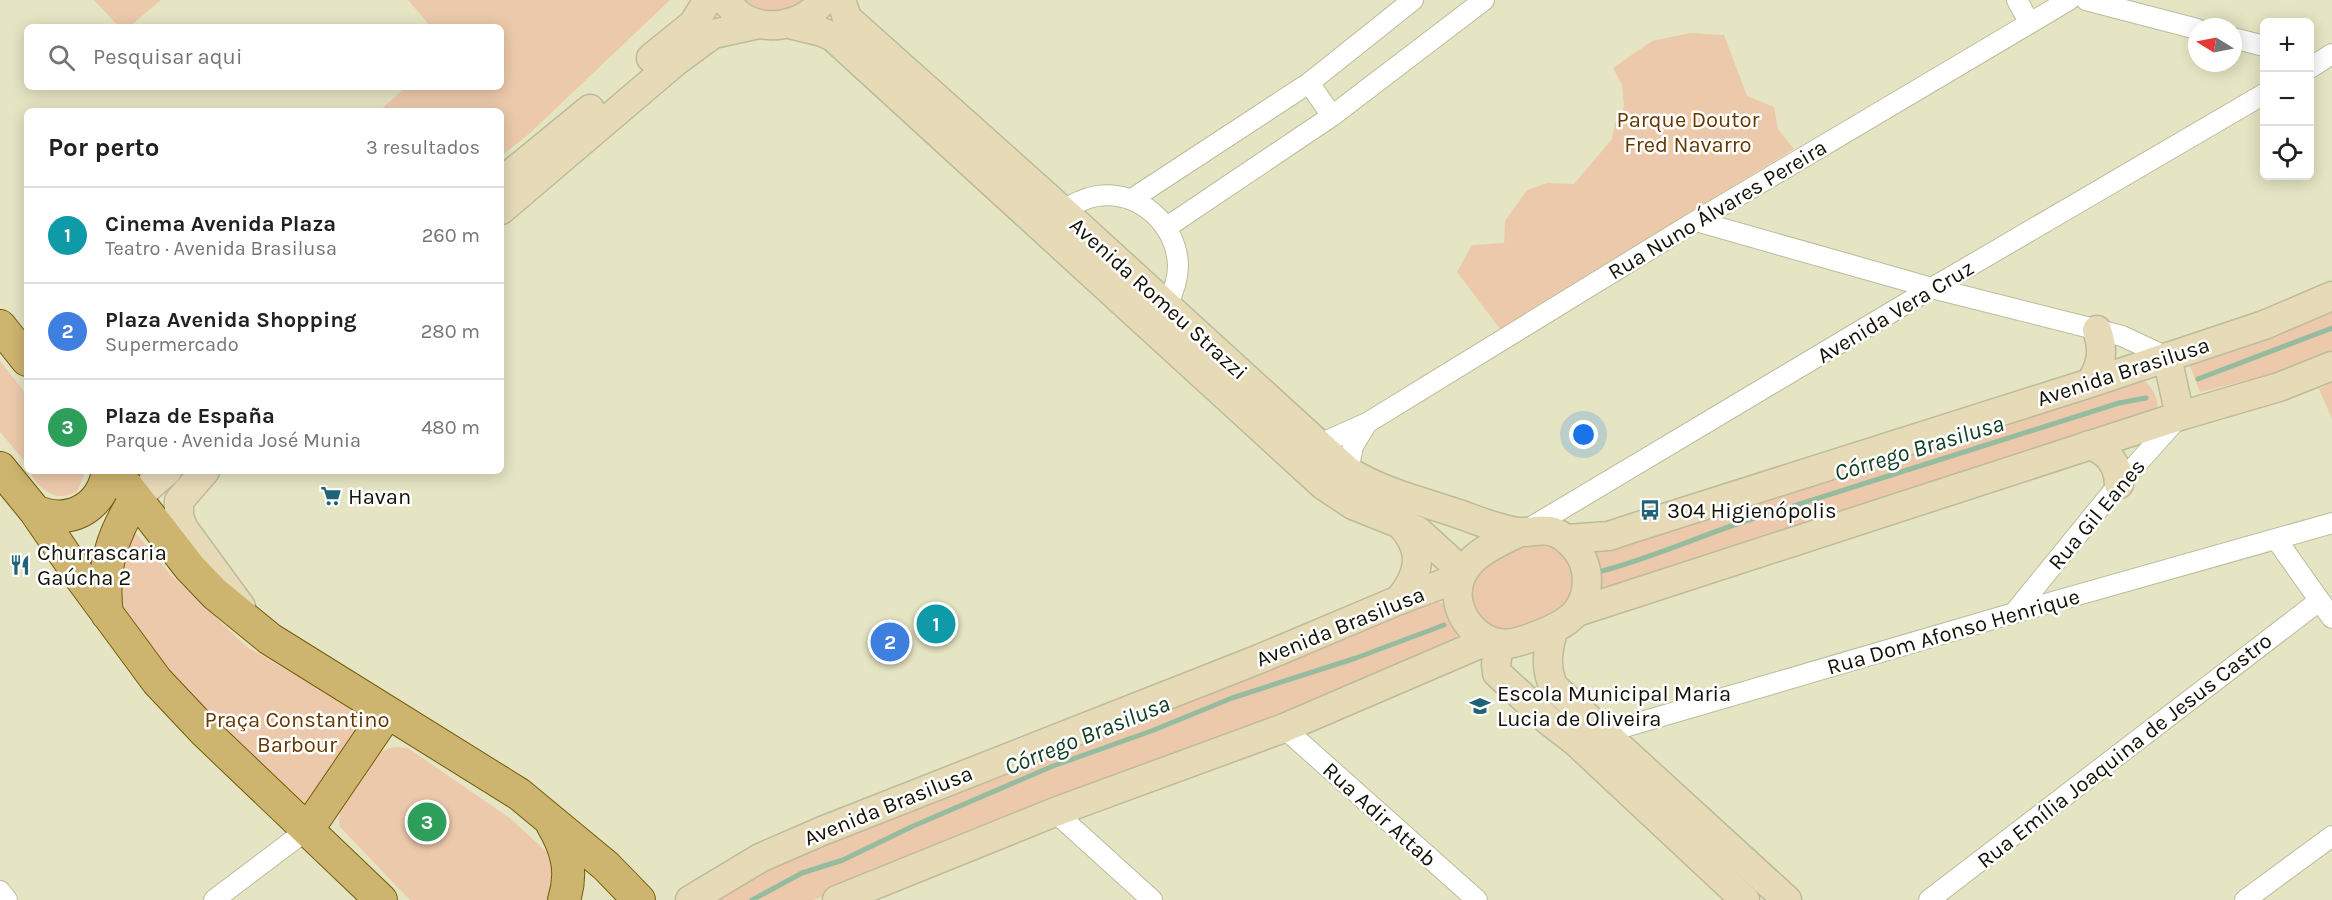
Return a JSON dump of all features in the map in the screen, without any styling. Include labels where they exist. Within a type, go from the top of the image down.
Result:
[{"type":"main road","points":[[504,180],[693,24],[708,0]]},
{"type":"main road","points":[[724,0],[739,14],[759,24]]},
{"type":"main road","points":[[789,24],[805,17],[823,0]]},
{"type":"main road","name":"Avenida Romeu Strazzi","points":[[841,0],[847,18],[1348,471],[1369,484],[1482,522],[1523,531]]},
{"type":"main road","name":"Avenida Romeu Strazzi","points":[[504,207],[675,62],[713,34],[759,24],[774,26],[789,24],[822,32],[833,37],[1323,485],[1353,504],[1418,531],[1462,575]]},
{"type":"main road","name":"Avenida Brasilusa","points":[[1566,539],[1609,536],[2090,383],[2264,325],[2332,296]]},
{"type":"main road","points":[[0,326],[24,356]]},
{"type":"main road","points":[[2090,383],[2097,374],[2102,352],[2097,330]]},
{"type":"main road","points":[[2167,357],[2180,416]]},
{"type":"main road","points":[[837,900],[1055,812],[1284,728],[1494,642],[1513,643],[1554,628],[1577,612],[2089,445],[2279,387],[2332,366]]},
{"type":"main road","points":[[2089,445],[2103,451],[2114,462],[2119,484]]},
{"type":"main road","points":[[0,468],[35,511],[106,614],[157,681],[206,733],[381,900]]},
{"type":"main road","points":[[35,511],[44,515],[64,517],[83,511],[98,498],[103,490],[107,474]]},
{"type":"main road","points":[[117,474],[190,568],[215,594],[279,645],[519,794],[606,866],[639,900]]},
{"type":"main road","points":[[106,614],[104,583],[115,533],[136,498],[164,474]]},
{"type":"main road","points":[[202,474],[179,501],[179,517],[189,537],[251,623]]},
{"type":"main road","points":[[1399,524],[1409,534],[1415,546],[1417,560],[1416,573],[1410,586],[1399,600]]},
{"type":"main road","points":[[1494,642],[1474,631],[1462,615],[1458,596],[1462,575],[1472,559],[1523,531],[1551,531],[1566,539],[1582,559],[1586,570],[1586,591],[1577,612]]},
{"type":"main road","name":"Avenida Brasilusa","points":[[690,900],[760,858],[822,831],[1249,664],[1462,575]]},
{"type":"main road","points":[[1554,628],[1549,645],[1547,668],[1554,687],[1787,900]]},
{"type":"main road","points":[[1494,642],[1497,673],[1550,722],[1576,742],[1745,900]]},
{"type":"main road","points":[[308,830],[387,713]]},
{"type":"main road","points":[[332,795],[330,816],[333,854]]},
{"type":"main road","points":[[549,819],[568,859],[569,886],[564,900]]},
{"type":"street","points":[[1132,200],[1309,83],[1413,0]]},
{"type":"street","points":[[1167,227],[1332,116],[1484,0]]},
{"type":"street","points":[[2017,0],[2029,22]]},
{"type":"street","name":"Rua Nuno Álvares Pereira","points":[[1320,444],[1367,423],[1696,221],[2069,0]]},
{"type":"street","points":[[2086,0],[2188,27]]},
{"type":"street","points":[[2242,40],[2260,45]]},
{"type":"street","points":[[1309,83],[1332,116]]},
{"type":"street","name":"Avenida Vera Cruz","points":[[1523,531],[1932,288],[2260,97]]},
{"type":"street","points":[[1063,211],[1079,201],[1096,196],[1114,195],[1132,200],[1152,210],[1167,227],[1175,246],[1178,266],[1175,287],[1167,305]]},
{"type":"street","points":[[1696,221],[1932,288],[2097,330],[2138,342],[2167,357]]},
{"type":"street","name":"Rua Gil Eanes","points":[[2014,613],[2119,484],[2180,416]]},
{"type":"street","name":"Rua Nuno Álvares Pereira","points":[[1348,471],[1353,446],[1367,423]]},
{"type":"street","name":"Rua Dom Afonso Henrique","points":[[1576,742],[2014,613],[2332,523]]},
{"type":"street","points":[[2276,539],[2332,618]]},
{"type":"street","name":"Rua Emília Joaquina de Jesus Castro","points":[[1929,900],[2319,601]]},
{"type":"street","name":"Rua Adir Attab","points":[[1284,728],[1476,900]]},
{"type":"street","points":[[1055,812],[1152,900]]},
{"type":"street","points":[[214,900],[308,830]]},
{"type":"street","points":[[2245,900],[2332,836]]},
{"type":"street","points":[[0,891],[7,900]]},
{"type":"green space","points":[[94,0],[161,0],[133,24],[116,24]]},
{"type":"green space","points":[[408,0],[670,0],[529,134],[504,154],[504,108],[382,108],[403,90],[504,90],[504,24],[428,24]]},
{"type":"green space","points":[[740,0],[810,0],[790,12],[757,12]]},
{"type":"green space","name":"Parque Doutor Fred Navarro","points":[[1690,33],[1724,35],[1747,96],[1774,107],[1778,129],[1794,149],[1500,329],[1457,272],[1472,245],[1504,243],[1505,221],[1527,190],[1547,183],[1574,184],[1612,139],[1615,123],[1624,107],[1622,85],[1613,68],[1652,41]]},
{"type":"green space","points":[[2332,302],[2332,357],[2319,363],[2200,392],[2190,366],[2192,357]]},
{"type":"green space","points":[[0,361],[24,391],[24,460],[0,432]]},
{"type":"green space","points":[[2141,377],[2154,392],[2157,411],[1600,596],[1593,550]]},
{"type":"green space","points":[[2332,383],[2332,419],[2319,389]]},
{"type":"green space","points":[[32,474],[84,475],[77,492],[65,496],[47,492]]},
{"type":"green space","name":"Praça Constantino Barbour","points":[[129,525],[171,575],[247,647],[340,701],[358,714],[361,723],[355,735],[305,804],[296,801],[141,643],[123,618],[115,591]]},
{"type":"green space","points":[[1544,540],[1571,555],[1577,590],[1557,615],[1507,632],[1491,631],[1470,610],[1470,578],[1502,552]]},
{"type":"green space","points":[[1435,600],[1445,605],[1458,631],[1453,647],[996,825],[814,900],[706,900],[758,867]]},
{"type":"green space","points":[[389,748],[408,748],[511,819],[549,854],[554,870],[548,900],[410,900],[339,826],[340,808],[376,755]]},
{"type":"waterway","name":"Córrego Brasilusa","points":[[2198,379],[2332,328]]},
{"type":"waterway","name":"Córrego Brasilusa","points":[[1602,571],[1749,520],[2119,403],[2146,398]]},
{"type":"waterway","name":"Córrego Brasilusa","points":[[752,900],[802,873],[843,860],[911,827],[1053,766],[1154,730],[1232,698],[1356,658],[1444,625]]},
{"type":"place","name":"Havan","points":[[331,496]]},
{"type":"place","name":"304 Higienópolis","points":[[1650,510]]},
{"type":"place","name":"Churrascaria Gaúcha 2","points":[[20,565]]},
{"type":"place","name":"Cinema Avenida Plaza","points":[[936,624]]},
{"type":"place","name":"Plaza Avenida Shopping","points":[[890,642]]},
{"type":"place","name":"Escola Municipal Maria Lucia de Oliveira","points":[[1480,706]]},
{"type":"place","name":"Plaza de España","points":[[427,822]]}]
